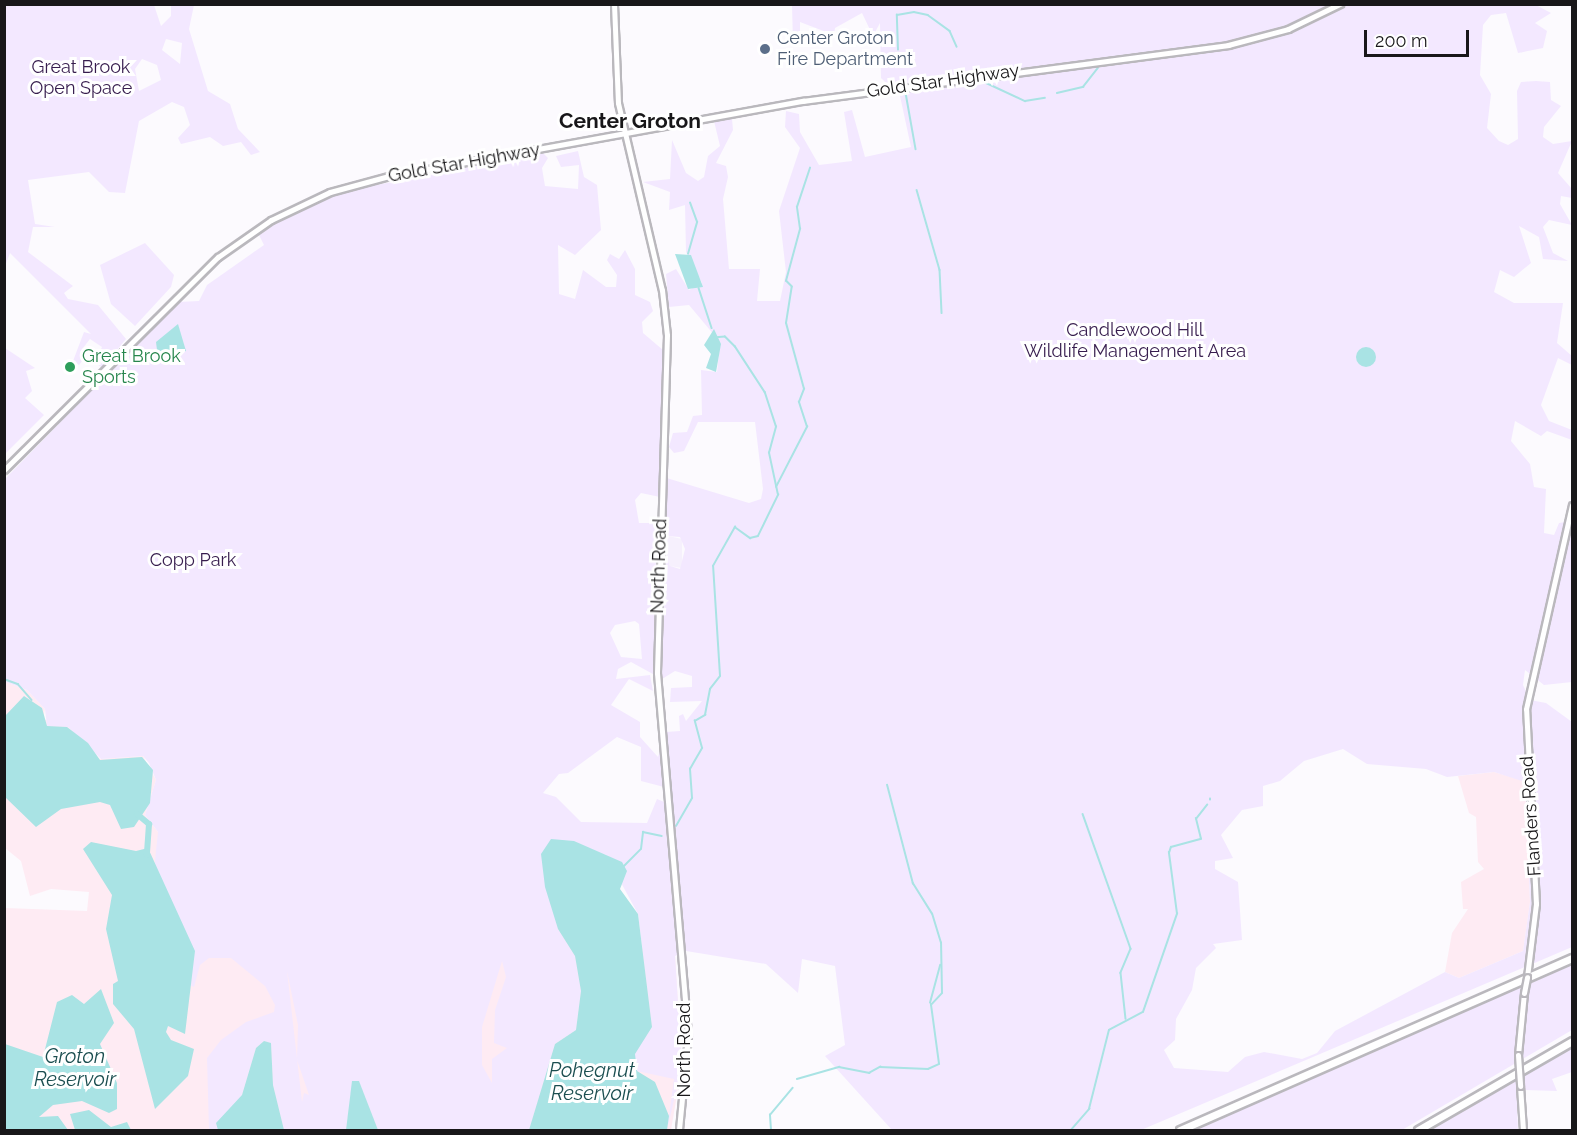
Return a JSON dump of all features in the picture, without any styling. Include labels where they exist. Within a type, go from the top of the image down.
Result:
[{"type":"highway","points":[[1180,1131],[1572,958]]},
{"type":"highway","points":[[1418,1131],[1572,1041]]},
{"type":"main road","name":"North Road","points":[[614,4],[614,74],[624,133],[662,290],[667,335],[657,664],[688,1036],[679,1131]]},
{"type":"main road","name":"Gold Star Highway","points":[[4,470],[206,268],[271,220],[369,181],[877,89],[1228,45],[1288,29],[1340,4]]},
{"type":"main road","name":"Flanders Road","points":[[1523,1131],[1518,1055],[1536,904],[1526,709],[1572,505]]},
{"type":"shaded area","points":[[668,536],[682,539],[682,568],[670,566],[664,550]]},
{"type":"shaded area","points":[[5,682],[27,690],[45,709],[43,719],[68,727],[100,759],[143,756],[156,780],[145,815],[158,832],[675,956],[682,1066],[671,1130],[5,1130],[5,908],[87,911],[89,892],[51,889],[30,896],[21,861],[5,848]]},
{"type":"shaded area","points":[[1494,772],[1525,781],[1530,902],[1523,951],[1459,978],[1445,972],[1452,933],[1468,909],[1463,909],[1461,882],[1484,869],[1478,862],[1476,817],[1469,813],[1458,776]]},
{"type":"green space","name":"Great Brook Open Space","points":[[5,4],[154,5],[161,26],[171,16],[171,5],[194,5],[189,29],[208,91],[230,104],[238,129],[260,152],[251,155],[241,142],[223,146],[210,137],[181,144],[178,138],[190,125],[184,107],[172,102],[139,121],[125,193],[109,192],[89,172],[28,180],[35,224],[55,227],[33,227],[28,252],[73,286],[64,293],[68,299],[98,305],[126,339],[102,368],[95,362],[102,347],[90,339],[80,352],[86,356],[79,365],[73,361],[84,332],[91,334],[10,253],[5,266]],"holes":[[[166,39],[182,43],[180,64],[162,50]],[[142,59],[157,65],[161,80],[139,91],[135,69]]]},
{"type":"green space","points":[[1534,4],[1551,13],[1535,23],[1547,31],[1543,48],[1518,53],[1506,13],[1491,15],[1483,25],[1480,75],[1491,94],[1487,128],[1499,141],[1508,145],[1518,139],[1517,91],[1521,82],[1536,81],[1550,82],[1551,100],[1561,106],[1544,127],[1543,137],[1553,144],[1572,141],[1558,173],[1572,189],[1572,198],[1561,196],[1560,204],[1572,225],[1549,220],[1543,227],[1553,253],[1568,261],[1543,259],[1539,237],[1519,226],[1531,263],[1514,277],[1500,270],[1494,292],[1514,303],[1563,303],[1557,343],[1572,356],[1572,365],[1558,358],[1541,405],[1549,421],[1572,430],[1572,440],[1547,431],[1541,436],[1515,421],[1511,441],[1530,464],[1534,487],[1546,489],[1544,533],[1554,535],[1559,523],[1572,521],[1572,682],[1544,685],[1525,670],[1523,685],[1530,700],[1546,703],[1572,722],[1572,947],[1141,1130],[892,1130],[825,1056],[845,1045],[835,966],[802,959],[798,993],[766,964],[686,951],[675,956],[682,1066],[667,1130],[674,1079],[637,1071],[634,1054],[652,1027],[638,914],[606,855],[598,853],[558,929],[575,956],[581,991],[576,1030],[555,1044],[529,1130],[378,1130],[359,1082],[353,1081],[346,1130],[284,1130],[273,1085],[271,1043],[264,1041],[256,1048],[242,1095],[218,1130],[209,1130],[207,1058],[221,1040],[246,1022],[274,1012],[275,1005],[265,986],[231,958],[209,958],[200,965],[194,987],[190,985],[154,870],[158,832],[145,815],[156,780],[149,763],[143,756],[101,759],[68,727],[47,726],[45,709],[27,690],[5,682],[5,479],[178,302],[199,301],[207,285],[264,245],[258,233],[316,202],[361,188],[543,153],[548,158],[542,168],[545,186],[578,189],[579,165],[561,167],[556,156],[578,151],[584,177],[597,185],[601,230],[575,255],[558,245],[559,294],[575,299],[583,270],[606,287],[616,287],[617,275],[607,260],[610,254],[619,259],[625,250],[635,269],[635,295],[650,302],[653,311],[642,322],[643,333],[663,350],[660,476],[749,503],[761,499],[763,489],[755,422],[698,422],[684,451],[674,453],[669,447],[673,433],[687,432],[693,416],[702,415],[701,370],[717,372],[720,342],[689,305],[669,307],[666,274],[676,269],[689,290],[702,283],[686,252],[685,205],[669,210],[670,192],[643,182],[670,179],[672,140],[686,173],[698,181],[704,177],[708,156],[720,146],[714,121],[732,119],[733,130],[716,163],[726,166],[728,177],[723,199],[729,269],[760,269],[757,301],[780,301],[786,272],[779,211],[800,148],[785,127],[786,111],[799,114],[800,132],[819,165],[852,161],[844,112],[852,110],[865,157],[911,147],[900,96],[881,78],[880,23],[873,36],[862,13],[835,28],[834,35],[800,22],[800,41],[793,43],[792,5]],"holes":[[[641,493],[660,497],[659,523],[639,523],[635,500]],[[668,536],[680,537],[685,549],[680,569],[670,566],[664,550]],[[635,621],[639,624],[642,659],[621,657],[610,633],[615,625]],[[631,662],[662,679],[675,671],[692,676],[692,687],[671,688],[670,702],[702,701],[686,721],[683,714],[679,716],[680,731],[666,732],[658,757],[640,737],[640,722],[611,705],[629,679],[653,691],[650,675],[616,679],[618,669]],[[617,737],[641,747],[641,781],[664,787],[664,802],[657,799],[647,823],[581,822],[556,797],[543,793],[559,774],[568,773]],[[1343,749],[1367,764],[1426,769],[1447,777],[1494,772],[1525,782],[1530,902],[1523,951],[1459,978],[1445,972],[1335,1031],[1317,1053],[1302,1059],[1264,1052],[1245,1057],[1228,1072],[1174,1068],[1164,1050],[1175,1040],[1176,1019],[1192,990],[1196,968],[1216,948],[1213,944],[1242,940],[1238,882],[1215,869],[1215,861],[1233,858],[1221,835],[1242,810],[1263,806],[1263,786],[1280,781],[1304,761]],[[502,961],[506,977],[495,1010],[494,1043],[507,1048],[492,1059],[492,1083],[482,1065],[482,1027]],[[287,971],[298,1025],[297,1059]],[[297,1061],[309,1095],[304,1093],[302,1102]]]},
{"type":"green space","points":[[145,243],[174,275],[171,287],[135,326],[111,304],[100,265]]},
{"type":"green space","points":[[5,348],[35,368],[26,371],[32,391],[25,398],[44,415],[5,454]]},
{"type":"green space","points":[[1572,963],[1572,1030],[1402,1130],[1193,1130]]},
{"type":"green space","points":[[1572,1046],[1572,1072],[1552,1079],[1557,1091],[1525,1090],[1524,1074]]},
{"type":"green space","points":[[1516,1080],[1518,1130],[1429,1130]]},
{"type":"water","points":[[675,254],[691,255],[703,287],[688,289]]},
{"type":"water","points":[[178,324],[186,351],[174,355],[157,350],[156,342]]},
{"type":"water","points":[[714,329],[721,344],[716,372],[706,368],[711,354],[704,345]]},
{"type":"water","points":[[1366,347],[1373,350],[1376,357],[1373,364],[1366,367],[1359,364],[1356,357],[1359,350]]},
{"type":"water","points":[[24,696],[42,708],[47,726],[67,727],[88,743],[100,760],[142,757],[153,770],[150,803],[134,827],[121,829],[110,805],[100,802],[61,809],[36,827],[5,797],[5,716]]},
{"type":"water","name":"Pohegnut Reservoir","points":[[551,839],[574,841],[622,862],[627,871],[620,889],[638,914],[652,1027],[635,1054],[637,1071],[655,1082],[669,1116],[667,1130],[529,1130],[555,1044],[576,1030],[581,991],[575,956],[558,929],[545,887],[541,854]]},
{"type":"water","points":[[91,842],[136,851],[148,848],[195,951],[185,1034],[168,1026],[166,1032],[171,1040],[194,1049],[188,1076],[155,1109],[134,1029],[113,1004],[113,984],[118,981],[106,929],[112,895],[83,849]]},
{"type":"water","name":"Groton Reservoir","points":[[101,989],[114,1023],[100,1044],[117,1083],[117,1109],[109,1113],[82,1101],[53,1105],[39,1117],[58,1116],[68,1130],[5,1130],[5,1044],[43,1057],[57,1002],[72,995],[84,1004]]},
{"type":"water","points":[[264,1041],[271,1043],[273,1085],[284,1130],[218,1130],[216,1123],[242,1095],[256,1048]]},
{"type":"water","points":[[352,1081],[359,1081],[378,1130],[346,1130]]},
{"type":"water","name":"Groton Reservoir","points":[[89,1110],[111,1127],[127,1122],[131,1130],[75,1130],[70,1114]]},
{"type":"waterway","points":[[898,50],[897,15],[914,12],[928,15],[950,31],[957,47]]},
{"type":"waterway","points":[[1057,93],[1083,87],[1098,68]]},
{"type":"waterway","points":[[980,80],[1025,101],[1045,98]]},
{"type":"waterway","points":[[906,93],[916,149]]},
{"type":"waterway","points":[[776,487],[807,427],[799,402],[804,389],[786,323],[792,287],[786,281],[800,229],[797,207],[810,168]]},
{"type":"waterway","points":[[917,190],[940,270],[942,313]]},
{"type":"waterway","points":[[688,254],[697,222],[690,203]]},
{"type":"waterway","points":[[699,288],[712,328]]},
{"type":"waterway","points":[[676,826],[692,798],[690,769],[702,748],[695,721],[705,715],[710,689],[720,676],[713,566],[735,527],[750,538],[758,536],[778,495],[769,453],[776,427],[765,393],[735,347],[725,337],[714,338]]},
{"type":"waterway","points":[[4,679],[18,684],[32,700]]},
{"type":"waterway","points":[[797,1079],[839,1067],[869,1073],[880,1067],[928,1069],[939,1064],[931,1005],[942,993],[941,943],[932,914],[913,884],[887,785]]},
{"type":"waterway","points":[[1071,1130],[1089,1109],[1109,1030],[1143,1012],[1177,914],[1169,853],[1171,847],[1201,839],[1196,819],[1207,805]]},
{"type":"waterway","points":[[137,814],[149,824],[147,855]]},
{"type":"waterway","points":[[1083,814],[1131,949],[1121,973],[1126,1019]]},
{"type":"waterway","points":[[623,867],[641,849],[643,832],[662,836]]},
{"type":"waterway","points":[[930,1003],[940,965]]},
{"type":"waterway","points":[[771,1130],[770,1115],[793,1088]]},
{"type":"place","name":"Center Groton Fire Department","points":[[765,49]]},
{"type":"place","name":"Great Brook Sports","points":[[70,367]]},
{"type":"district","name":"Center Groton","points":[[630,121]]},
{"type":"park label","name":"Candlewood Hill Wildlife Management Area","points":[[1135,341]]},
{"type":"park label","name":"Copp Park","points":[[193,560]]}]
